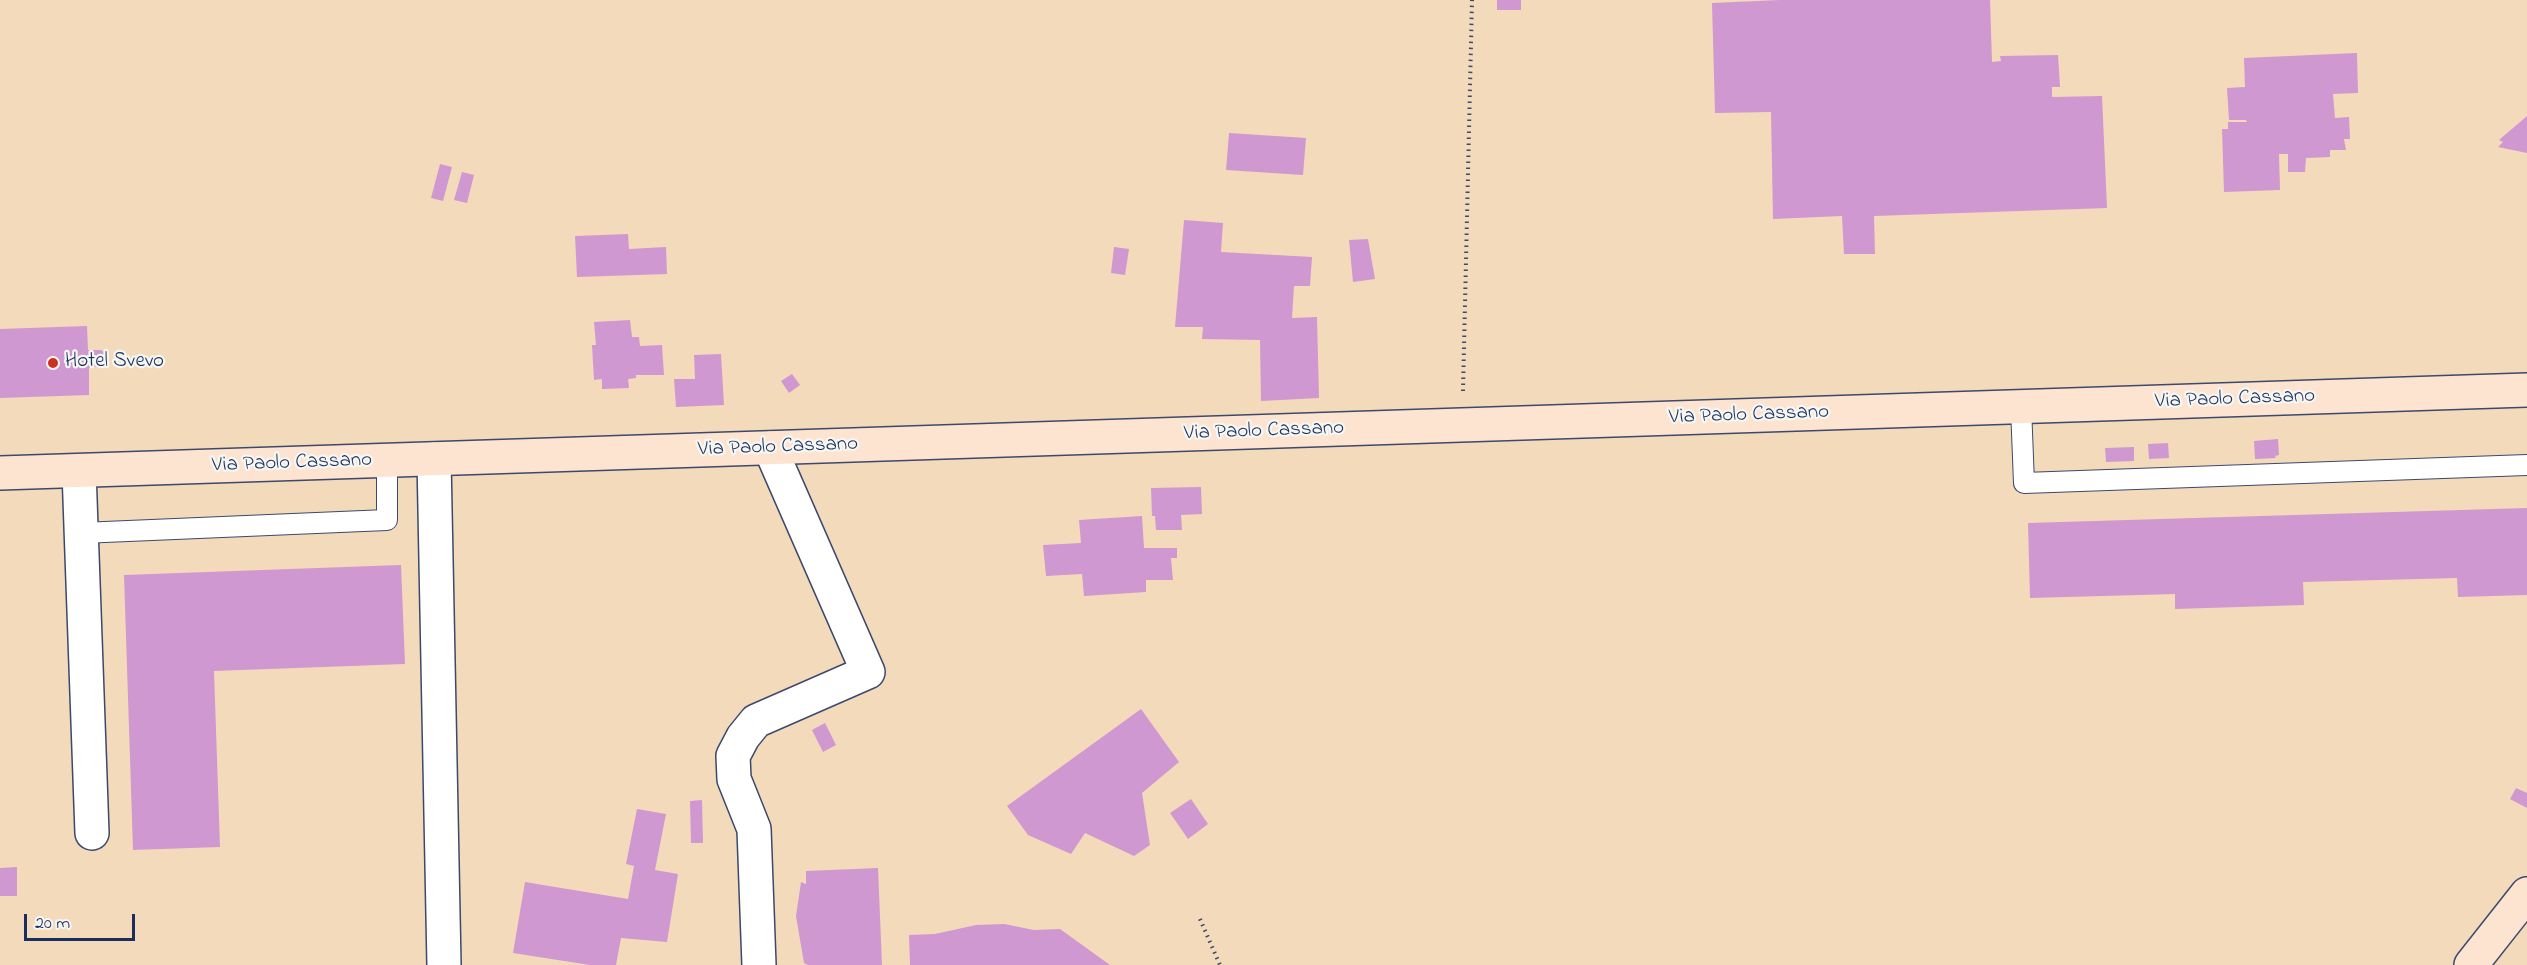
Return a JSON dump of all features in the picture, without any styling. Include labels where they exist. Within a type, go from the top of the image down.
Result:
[{"type":"main road","name":"Via Paolo Cassano","points":[[0,473],[2527,390]]},
{"type":"main road","points":[[2472,965],[2527,894]]},
{"type":"street","points":[[759,965],[754,829],[734,779],[733,756],[743,737],[756,721],[868,672],[770,448]]},
{"type":"street","points":[[434,459],[444,965]]},
{"type":"street","points":[[79,471],[92,833]]},
{"type":"lane","points":[[2020,407],[2024,483],[2527,465]]},
{"type":"lane","points":[[81,533],[387,520],[387,460]]},
{"type":"path","points":[[1462,425],[1472,0]]},
{"type":"path","points":[[1200,919],[1220,965]]},
{"type":"building","points":[[1497,0],[1521,0],[1521,10],[1497,10]]},
{"type":"building","points":[[1780,0],[1990,0],[1992,62],[2001,61],[2000,56],[2058,55],[2060,87],[2052,87],[2052,97],[2102,96],[2107,208],[1874,216],[1875,254],[1844,254],[1842,216],[1773,219],[1771,112],[1715,113],[1712,3]]},
{"type":"building","points":[[2357,53],[2358,93],[2333,94],[2335,118],[2349,117],[2350,139],[2344,139],[2346,150],[2330,150],[2330,157],[2306,158],[2305,172],[2288,172],[2288,154],[2279,154],[2280,190],[2224,192],[2222,129],[2228,129],[2228,122],[2247,122],[2246,120],[2229,120],[2227,88],[2245,87],[2244,58]]},
{"type":"building","points":[[2527,116],[2527,153],[2498,147],[2503,142],[2499,140]]},
{"type":"building","points":[[1229,133],[1306,138],[1303,175],[1226,170]]},
{"type":"building","points":[[440,164],[452,167],[443,201],[431,198]]},
{"type":"building","points":[[462,172],[474,175],[467,203],[454,200]]},
{"type":"building","points":[[1184,220],[1223,223],[1221,252],[1312,257],[1310,286],[1294,286],[1292,318],[1317,317],[1319,398],[1261,401],[1260,340],[1202,339],[1203,327],[1175,327]]},
{"type":"building","points":[[628,234],[629,249],[666,247],[667,274],[577,277],[575,236]]},
{"type":"building","points":[[1368,239],[1375,279],[1353,282],[1349,240]]},
{"type":"building","points":[[1114,247],[1129,249],[1125,275],[1111,273]]},
{"type":"building","points":[[630,320],[632,337],[639,337],[640,346],[662,345],[664,375],[636,375],[636,378],[628,379],[629,388],[602,389],[602,379],[594,380],[592,345],[596,345],[594,322]]},
{"type":"building","name":"Hotel Svevo","points":[[87,326],[88,350],[101,350],[106,353],[107,358],[104,365],[89,368],[89,395],[0,398],[0,329]]},
{"type":"building","points":[[721,354],[724,405],[676,407],[674,379],[695,379],[694,355]]},
{"type":"building","points":[[792,374],[800,385],[789,393],[781,381]]},
{"type":"building","points":[[2278,439],[2279,455],[2275,456],[2276,458],[2255,459],[2254,441]]},
{"type":"building","points":[[2168,443],[2169,458],[2149,459],[2148,444]]},
{"type":"building","points":[[2134,447],[2134,461],[2106,462],[2105,448]]},
{"type":"building","points":[[1201,487],[1202,514],[1181,515],[1182,530],[1156,530],[1155,516],[1152,516],[1151,488]]},
{"type":"building","points":[[2527,508],[2527,595],[2458,597],[2457,578],[2303,582],[2304,605],[2175,609],[2175,594],[2030,598],[2028,523]]},
{"type":"building","points":[[1142,516],[1144,548],[1177,548],[1177,558],[1171,558],[1173,580],[1146,580],[1146,592],[1084,596],[1082,574],[1046,576],[1043,545],[1081,543],[1079,520]]},
{"type":"building","points":[[401,565],[405,664],[214,671],[220,847],[133,850],[124,575]]},
{"type":"building","points":[[1141,709],[1179,762],[1142,793],[1150,845],[1134,856],[1085,833],[1071,854],[1028,835],[1007,806]]},
{"type":"building","points":[[825,723],[836,745],[823,752],[812,730]]},
{"type":"building","points":[[2516,788],[2527,793],[2527,808],[2510,799]]},
{"type":"building","points":[[1191,799],[1208,824],[1188,839],[1170,813]]},
{"type":"building","points":[[702,800],[703,843],[691,843],[690,801]]},
{"type":"building","points":[[637,809],[666,814],[655,870],[678,874],[667,942],[621,938],[616,965],[590,965],[513,953],[525,882],[628,899],[634,866],[626,864]]},
{"type":"building","points":[[17,867],[17,896],[0,896],[0,868]]},
{"type":"building","points":[[878,868],[882,965],[808,965],[804,963],[796,916],[801,882],[806,884],[806,871]]},
{"type":"building","points":[[1004,924],[1034,930],[1060,929],[1110,965],[910,965],[909,935],[935,934],[976,925]]},
{"type":"place","name":"Hotel Svevo","points":[[53,363]]}]
